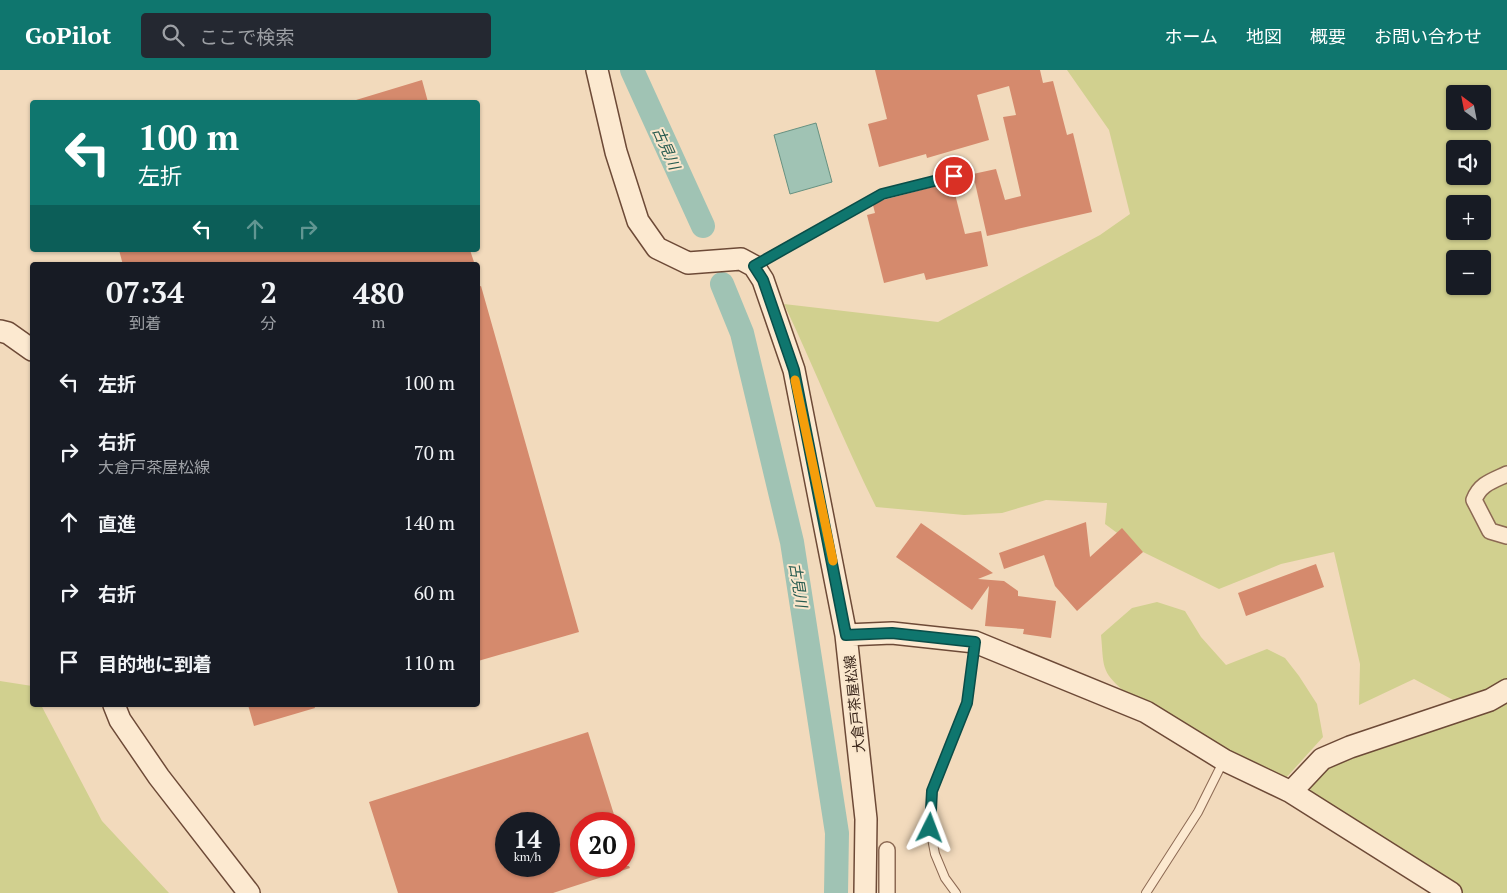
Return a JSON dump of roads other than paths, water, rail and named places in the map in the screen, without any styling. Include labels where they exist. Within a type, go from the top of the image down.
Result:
[{"type":"street","points":[[597,70],[616,152],[638,221],[657,248],[688,263],[741,259],[754,266]]},
{"type":"street","name":"大倉戸茶屋松線","points":[[754,266],[763,280],[794,370],[846,635],[866,819],[865,893]]},
{"type":"street","points":[[0,330],[8,333],[30,349]]},
{"type":"street","points":[[1507,474],[1486,483],[1477,491],[1474,500],[1490,531],[1507,536]]},
{"type":"street","points":[[846,635],[892,633],[975,642],[1146,712],[1224,760],[1291,792],[1451,893]]},
{"type":"street","points":[[1291,792],[1322,759],[1350,747],[1490,700],[1507,690]]},
{"type":"street","points":[[115,707],[120,720],[159,777],[249,893]]},
{"type":"street","points":[[887,850],[887,893]]},
{"type":"lane","points":[[754,266],[882,194],[954,176]]},
{"type":"lane","points":[[956,893],[944,878],[935,854],[930,828],[932,791],[967,703],[975,642]]},
{"type":"lane","points":[[1146,893],[1198,812],[1224,760]]},
{"type":"waterway","name":"古見川","points":[[632,70],[703,226]]},
{"type":"waterway","name":"古見川","points":[[722,284],[742,333],[792,542],[837,833],[836,893]]}]
